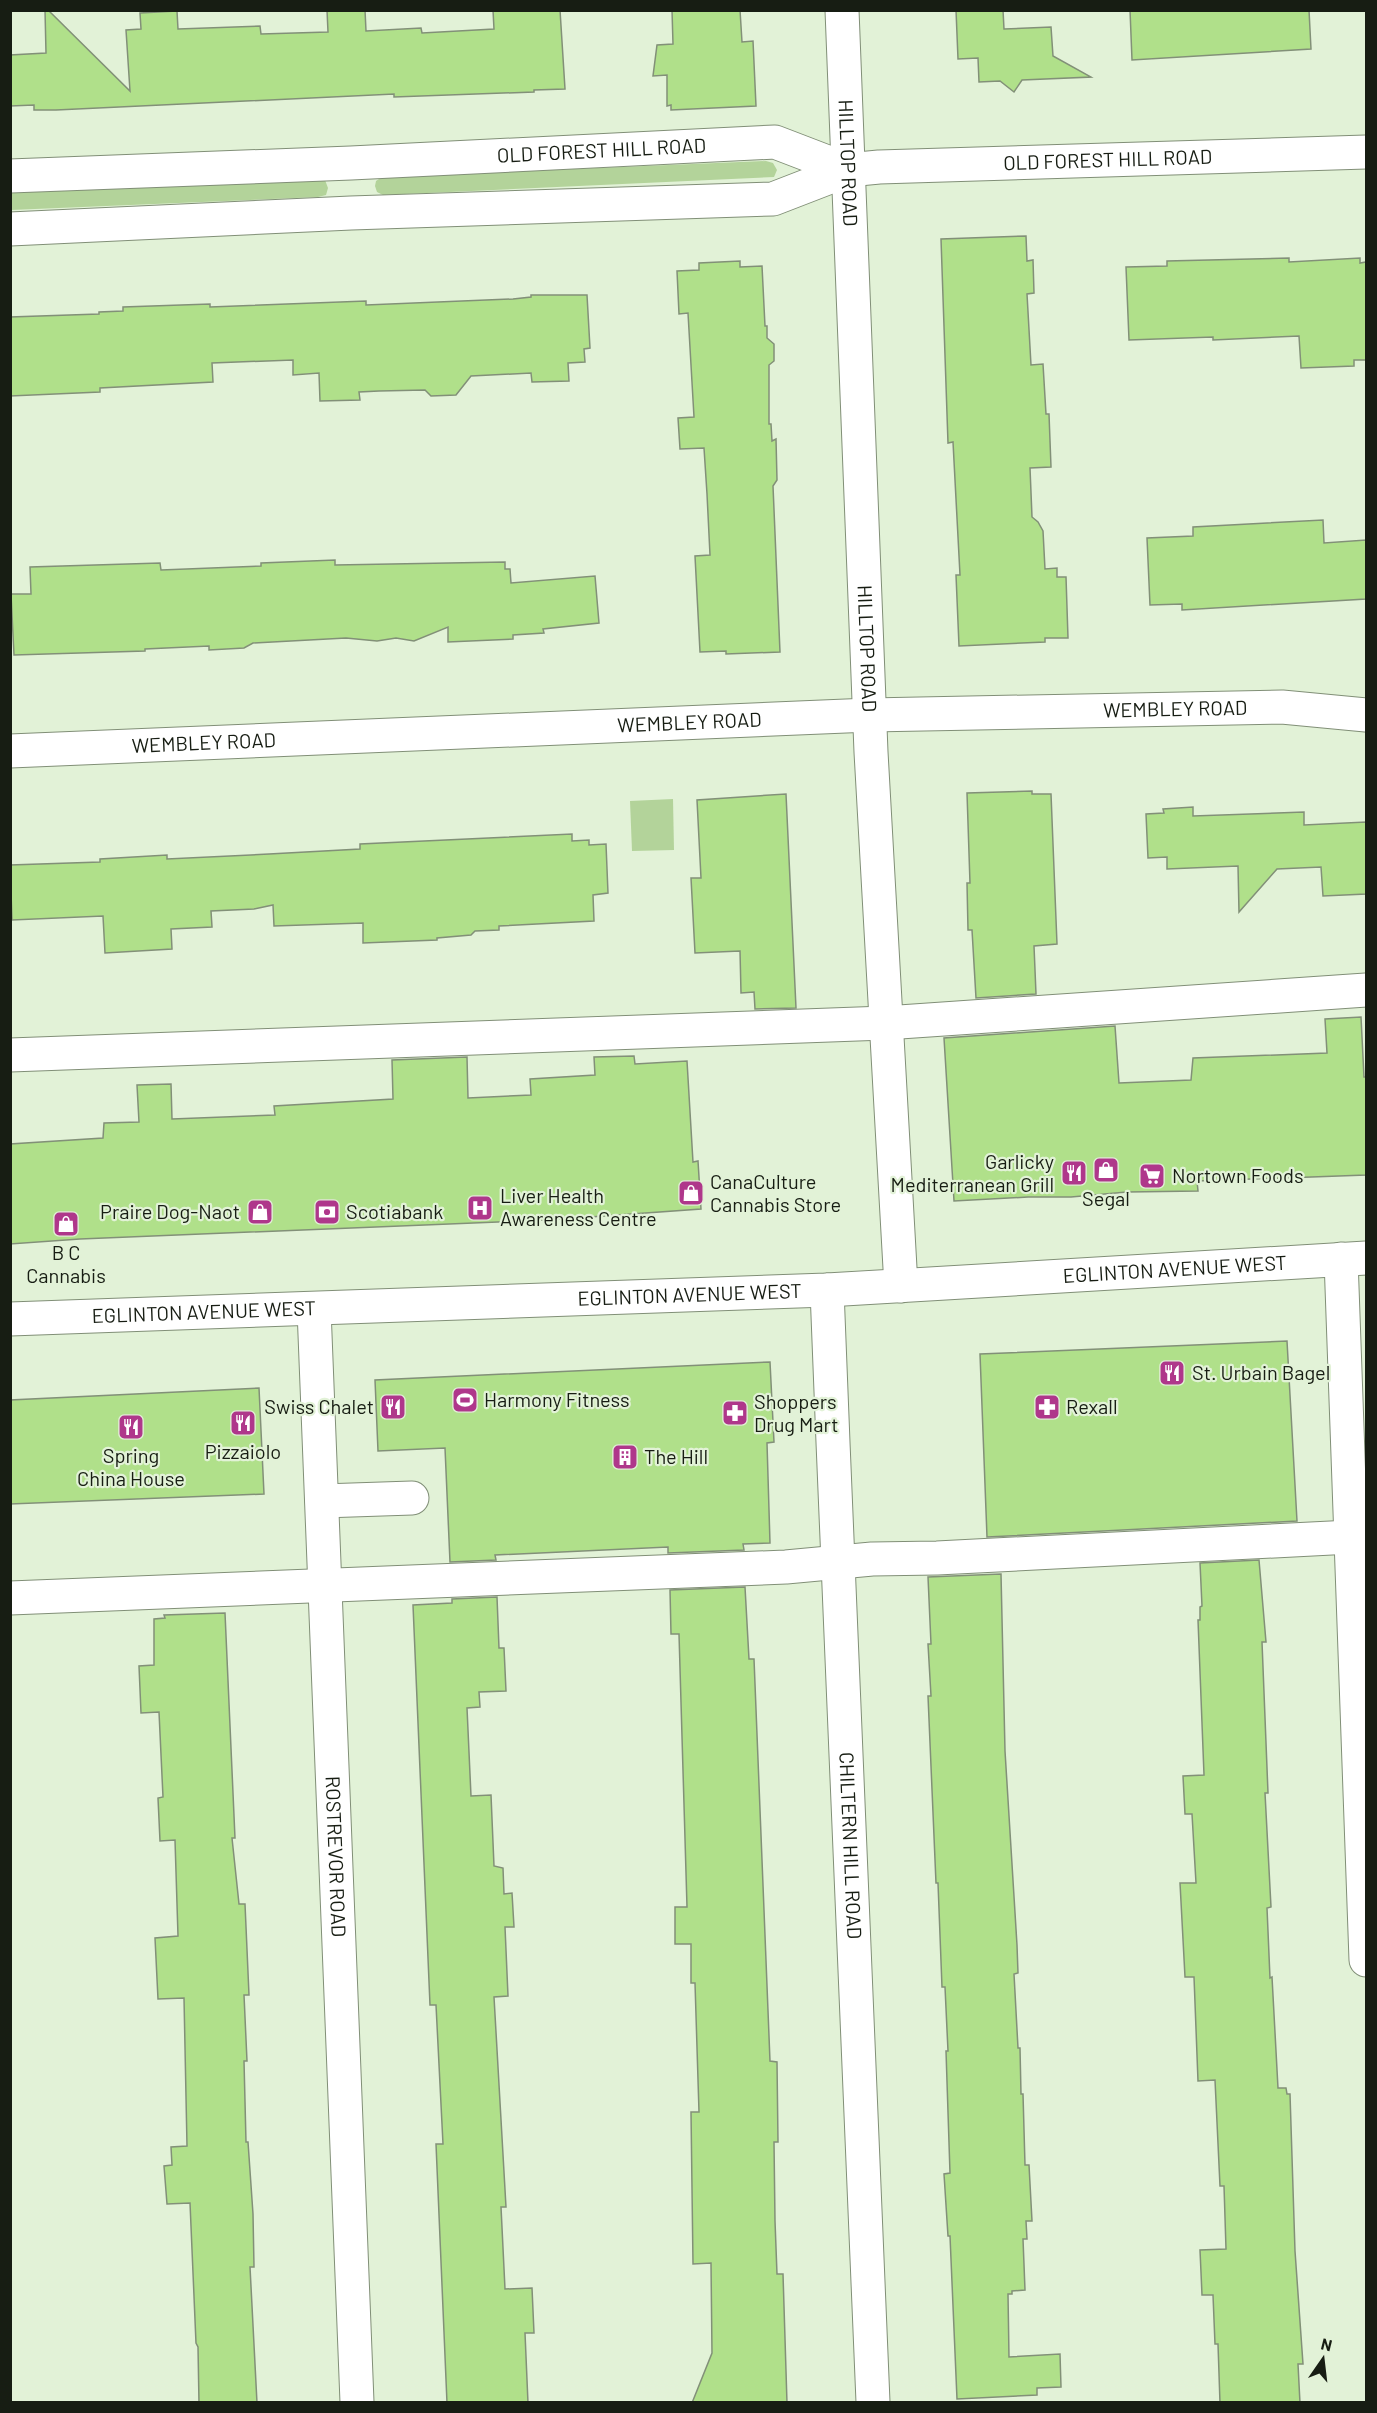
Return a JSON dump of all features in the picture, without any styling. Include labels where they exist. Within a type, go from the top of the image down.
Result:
[{"type":"street","name":"HILLTOP ROAD","points":[[842,10],[870,715],[901,1286]]},
{"type":"street","name":"OLD FOREST HILL ROAD","points":[[10,176],[351,163],[775,142],[848,170]]},
{"type":"street","name":"OLD FOREST HILL ROAD","points":[[10,229],[351,213],[774,199],[848,170],[879,167],[1366,152]]},
{"type":"street","points":[[351,163],[351,213]]},
{"type":"street","name":"WEMBLEY ROAD","points":[[10,751],[870,715],[1282,707],[1366,715]]},
{"type":"street","points":[[10,1055],[885,1023],[1366,990]]},
{"type":"street","points":[[1354,1259],[1351,1536],[1360,1632],[1366,1960]]},
{"type":"street","name":"EGLINTON AVENUE WEST","points":[[10,1319],[827,1290],[1354,1259]]},
{"type":"street","name":"CHILTERN HILL ROAD","points":[[827,1290],[837,1564],[862,2093],[873,2403]]},
{"type":"street","name":"ROSTREVOR ROAD","points":[[314,1309],[357,2403]]},
{"type":"street","points":[[322,1501],[412,1498]]},
{"type":"street","points":[[10,1598],[837,1564],[872,1559],[1351,1536]]},
{"type":"green space","points":[[766,161],[773,163],[777,170],[774,177],[383,195],[377,192],[375,186],[376,181],[382,177]]},
{"type":"green space","points":[[325,180],[328,188],[326,195],[318,197],[11,210],[10,191]]},
{"type":"green space","points":[[673,799],[674,850],[632,851],[630,801]]},
{"type":"building","points":[[45,10],[48,10],[130,91],[126,30],[141,29],[140,13],[177,11],[178,29],[260,26],[261,34],[328,32],[327,10],[365,10],[366,31],[421,28],[422,33],[494,29],[493,10],[560,10],[565,89],[394,97],[394,94],[56,110],[34,110],[34,105],[10,106],[10,55],[46,53]]},
{"type":"building","points":[[672,10],[740,10],[742,42],[753,41],[756,106],[671,110],[671,105],[667,106],[667,75],[653,76],[657,45],[673,44]]},
{"type":"building","points":[[956,10],[1003,10],[1004,29],[1051,27],[1053,56],[1091,77],[1022,80],[1014,92],[1000,81],[979,82],[978,58],[958,59]]},
{"type":"building","points":[[1130,10],[1309,10],[1311,49],[1132,60]]},
{"type":"building","points":[[1026,236],[1027,261],[1033,260],[1034,293],[1027,294],[1031,365],[1043,364],[1046,414],[1049,414],[1051,467],[1030,468],[1032,517],[1043,531],[1045,569],[1057,568],[1057,577],[1066,577],[1068,638],[1045,638],[1045,642],[959,646],[956,575],[960,575],[953,442],[948,443],[941,239]]},
{"type":"building","points":[[1289,258],[1289,262],[1360,258],[1360,263],[1366,262],[1366,360],[1354,360],[1354,366],[1301,368],[1299,336],[1213,340],[1213,337],[1129,340],[1126,267],[1167,266],[1167,261]]},
{"type":"building","points":[[740,261],[740,267],[762,266],[765,326],[767,326],[767,338],[774,344],[774,361],[769,365],[769,424],[771,424],[772,441],[776,439],[777,480],[773,486],[780,652],[726,654],[726,651],[700,652],[695,556],[710,555],[707,494],[704,448],[680,449],[678,418],[694,417],[688,313],[679,314],[677,271],[699,270],[699,263]]},
{"type":"building","points":[[531,295],[587,295],[590,348],[584,349],[585,362],[568,363],[569,381],[532,382],[531,373],[471,376],[456,395],[431,396],[425,390],[379,391],[359,392],[360,400],[320,401],[319,373],[293,375],[293,360],[212,363],[213,382],[100,388],[100,392],[10,396],[10,317],[99,314],[99,312],[123,311],[123,307],[210,304],[210,307],[366,301],[366,305],[513,299],[531,297]]},
{"type":"building","points":[[1323,520],[1324,543],[1366,540],[1366,599],[1182,610],[1182,604],[1150,605],[1147,538],[1193,536],[1193,527]]},
{"type":"building","points":[[335,560],[335,565],[505,562],[505,569],[510,569],[511,583],[595,576],[599,623],[543,629],[544,633],[513,635],[513,639],[448,642],[448,627],[414,641],[396,638],[377,641],[346,638],[253,643],[244,648],[209,650],[209,646],[145,649],[145,651],[14,655],[11,594],[31,594],[30,567],[160,563],[161,570]]},
{"type":"building","points":[[1032,791],[1032,794],[1051,794],[1057,944],[1034,946],[1036,994],[976,998],[972,930],[968,930],[967,883],[970,883],[967,793]]},
{"type":"building","points":[[786,794],[796,1008],[755,1009],[754,992],[741,993],[740,951],[695,953],[691,878],[701,878],[697,800]]},
{"type":"building","points":[[1193,807],[1193,816],[1304,812],[1304,825],[1366,822],[1366,894],[1323,896],[1321,867],[1277,869],[1239,912],[1238,866],[1167,869],[1167,857],[1148,858],[1146,814],[1164,813],[1163,809]]},
{"type":"building","points":[[572,834],[572,841],[589,840],[589,845],[606,844],[608,893],[593,895],[594,921],[499,926],[499,930],[475,931],[471,935],[437,938],[437,940],[363,943],[363,923],[274,926],[273,905],[254,909],[211,911],[212,927],[171,929],[172,949],[105,953],[103,916],[12,920],[10,865],[100,862],[100,859],[167,855],[167,859],[360,849],[360,844]]},
{"type":"building","points":[[1361,1017],[1364,1077],[1366,1077],[1366,1175],[1197,1181],[1198,1191],[1127,1192],[1071,1197],[954,1201],[944,1038],[1115,1026],[1119,1083],[1191,1080],[1193,1058],[1327,1053],[1325,1019]]},
{"type":"building","points":[[634,1056],[635,1064],[687,1061],[693,1162],[698,1161],[701,1209],[548,1220],[80,1239],[10,1244],[10,1144],[103,1138],[104,1123],[139,1122],[137,1085],[171,1084],[172,1119],[275,1115],[274,1106],[393,1099],[392,1060],[467,1057],[468,1098],[531,1095],[530,1079],[595,1075],[594,1057]]},
{"type":"building","points":[[1287,1341],[1297,1521],[987,1537],[980,1354]]},
{"type":"building","name":"The Hill","points":[[770,1362],[774,1442],[767,1443],[770,1543],[743,1544],[744,1550],[668,1553],[668,1547],[495,1555],[496,1560],[450,1562],[445,1448],[378,1451],[375,1380]]},
{"type":"building","points":[[259,1388],[264,1494],[10,1504],[10,1400]]},
{"type":"building","points":[[1259,1560],[1266,1642],[1262,1642],[1268,1793],[1265,1793],[1271,1907],[1267,1908],[1270,1978],[1272,1977],[1278,2088],[1286,2088],[1287,2094],[1290,2094],[1295,2251],[1303,2364],[1298,2364],[1300,2403],[1220,2403],[1218,2344],[1215,2344],[1213,2295],[1202,2295],[1200,2250],[1226,2249],[1224,2186],[1220,2186],[1215,2080],[1198,2081],[1194,1977],[1185,1977],[1180,1883],[1196,1883],[1192,1814],[1185,1814],[1183,1776],[1204,1775],[1198,1620],[1200,1620],[1200,1607],[1202,1606],[1200,1563]]},
{"type":"building","points":[[1001,1574],[1005,1751],[1018,1973],[1014,1974],[1021,2094],[1023,2094],[1025,2165],[1029,2165],[1032,2221],[1026,2221],[1027,2239],[1023,2239],[1025,2290],[1012,2291],[1012,2294],[1008,2294],[1009,2357],[1060,2354],[1061,2387],[1037,2388],[1037,2395],[957,2399],[950,2236],[948,2236],[944,2174],[950,2173],[946,2051],[948,2051],[945,1987],[942,1987],[938,1883],[936,1883],[928,1696],[931,1696],[928,1644],[931,1644],[928,1577]]},
{"type":"building","points":[[745,1587],[749,1659],[754,1659],[770,2061],[777,2062],[778,2142],[774,2142],[775,2221],[777,2274],[783,2274],[787,2403],[692,2403],[712,2353],[711,2263],[693,2264],[691,2112],[699,2112],[695,1983],[691,1983],[691,1944],[675,1944],[675,1907],[687,1907],[679,1634],[671,1634],[670,1590]]},
{"type":"building","points":[[497,1597],[499,1648],[504,1648],[506,1691],[479,1692],[480,1707],[467,1708],[471,1796],[491,1795],[494,1866],[503,1868],[504,1894],[512,1893],[514,1927],[505,1927],[508,1996],[494,1997],[506,2207],[501,2207],[505,2289],[532,2288],[534,2333],[525,2333],[528,2403],[447,2403],[436,2144],[443,2144],[436,2005],[430,2005],[413,1605],[452,1603],[452,1599]]},
{"type":"building","points":[[225,1613],[235,1838],[232,1838],[239,1904],[245,1904],[249,1995],[244,1995],[247,2061],[244,2061],[246,2142],[248,2142],[253,2214],[254,2267],[250,2267],[257,2403],[199,2403],[190,2203],[167,2204],[164,2166],[172,2165],[171,2147],[187,2146],[184,1998],[158,1999],[155,1938],[178,1936],[175,1840],[160,1841],[158,1798],[163,1797],[159,1712],[141,1713],[139,1666],[154,1665],[154,1619],[165,1618],[164,1615]]},
{"type":"place","name":"Segal","points":[[1106,1170]]},
{"type":"place","name":"Garlicky Mediterranean Grill","points":[[1074,1173]]},
{"type":"place","name":"Nortown Foods","points":[[1152,1176]]},
{"type":"place","name":"CanaCulture Cannabis Store","points":[[691,1193]]},
{"type":"place","name":"Liver Health Awareness Centre","points":[[480,1208]]},
{"type":"place","name":"Praire Dog-Naot","points":[[260,1212]]},
{"type":"place","name":"Scotiabank","points":[[327,1212]]},
{"type":"place","name":"B C Cannabis","points":[[66,1224]]},
{"type":"place","name":"St. Urbain Bagel","points":[[1172,1373]]},
{"type":"place","name":"Harmony Fitness","points":[[465,1400]]},
{"type":"place","name":"Swiss Chalet","points":[[393,1407]]},
{"type":"place","name":"Rexall","points":[[1047,1407]]},
{"type":"place","name":"Shoppers Drug Mart","points":[[735,1413]]},
{"type":"place","name":"Pizzaiolo","points":[[243,1423]]},
{"type":"place","name":"Spring China House","points":[[131,1427]]},
{"type":"place","name":"The Hill","points":[[625,1457]]}]
